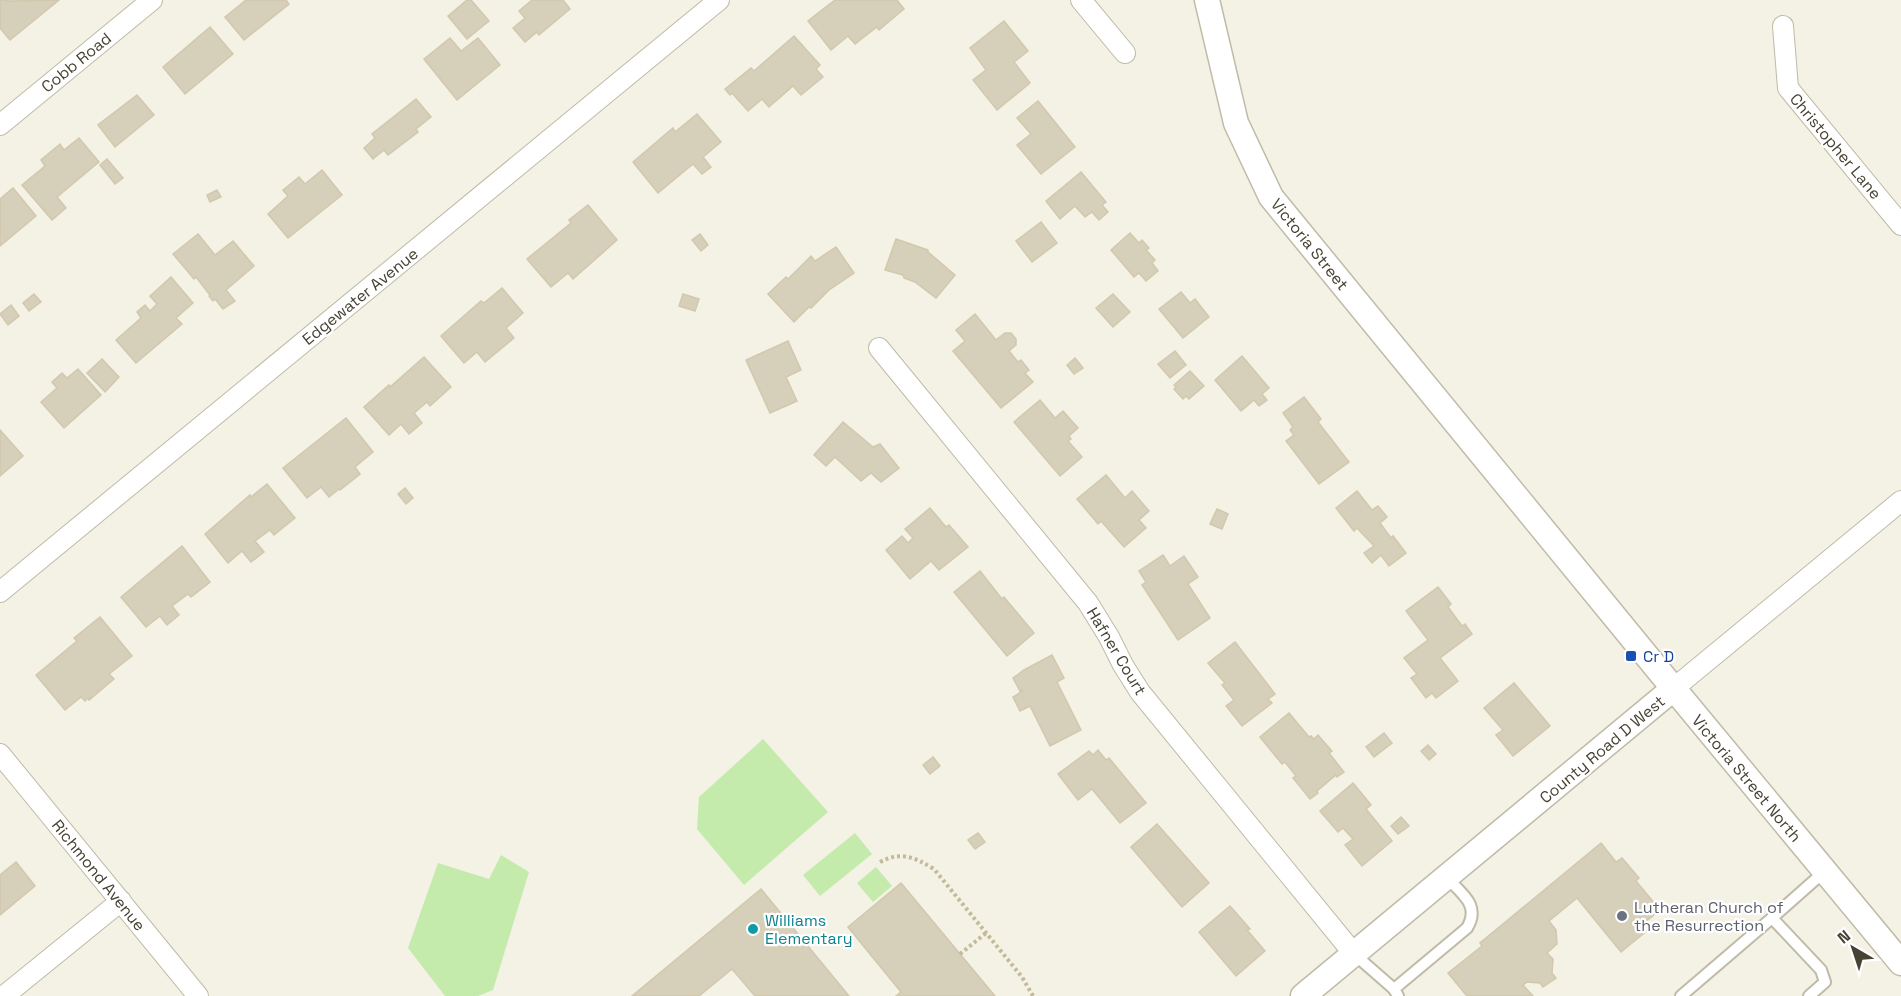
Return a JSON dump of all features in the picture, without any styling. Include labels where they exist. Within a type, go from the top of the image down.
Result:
[{"type":"street","name":"Cobb Road","points":[[0,125],[152,0]]},
{"type":"street","name":"Edgewater Avenue","points":[[0,592],[719,0]]},
{"type":"street","points":[[1081,0],[1125,53]]},
{"type":"street","name":"Victoria Street","points":[[1207,0],[1236,123],[1271,197],[1434,397]]},
{"type":"street","name":"Christopher Lane","points":[[1783,26],[1788,88],[1901,225]]},
{"type":"street","name":"Hafner Court","points":[[879,348],[1088,603],[1140,692],[1354,954]]},
{"type":"street","name":"Victoria Street North","points":[[1434,397],[1901,963]]},
{"type":"street","name":"County Road D West","points":[[1303,996],[1901,501]]},
{"type":"street","name":"Richmond Avenue","points":[[0,754],[198,996]]},
{"type":"street","points":[[4,996],[121,901]]},
{"type":"lane","points":[[1682,996],[1825,871]]},
{"type":"lane","points":[[1354,954],[1396,992],[1467,928],[1472,920],[1472,909],[1469,902],[1446,877]]},
{"type":"lane","points":[[1772,918],[1821,970],[1825,982],[1809,996]]},
{"type":"path","points":[[880,862],[892,856],[905,856],[919,860],[934,869],[1022,976],[1033,996]]},
{"type":"path","points":[[960,954],[986,933]]},
{"type":"green space","points":[[763,739],[828,812],[744,885],[697,829],[699,797]]},
{"type":"green space","points":[[855,833],[872,854],[820,896],[803,875]]},
{"type":"green space","points":[[501,855],[529,872],[493,990],[478,996],[445,996],[408,948],[438,863],[489,879]]},
{"type":"green space","points":[[876,867],[892,886],[873,902],[857,883]]},
{"type":"building","points":[[0,0],[59,0],[10,40],[0,28]]},
{"type":"building","points":[[246,0],[286,0],[289,4],[244,40],[225,17]]},
{"type":"building","points":[[467,0],[471,0],[489,21],[467,39],[448,16]]},
{"type":"building","points":[[532,0],[563,0],[570,9],[539,35],[537,32],[525,42],[513,28],[525,18],[519,11]]},
{"type":"building","points":[[835,0],[897,0],[904,9],[879,30],[877,27],[855,44],[848,36],[831,50],[808,21]]},
{"type":"building","points":[[1004,21],[1028,51],[1014,62],[1030,83],[997,110],[973,80],[986,70],[970,48]]},
{"type":"building","points":[[210,27],[233,54],[185,94],[163,67]]},
{"type":"building","points":[[794,36],[820,65],[816,69],[823,77],[801,95],[793,86],[769,107],[762,99],[748,111],[732,93],[730,95],[725,89],[751,68],[754,71]]},
{"type":"building","points":[[450,38],[461,51],[478,38],[500,65],[457,100],[424,59]]},
{"type":"building","points":[[137,95],[154,115],[115,147],[98,125]]},
{"type":"building","points":[[416,99],[431,117],[416,129],[418,132],[388,155],[384,150],[373,159],[364,148],[375,138],[372,134]]},
{"type":"building","points":[[1038,101],[1075,147],[1041,174],[1017,145],[1031,134],[1017,118]]},
{"type":"building","points":[[697,114],[721,142],[703,157],[711,167],[702,174],[693,164],[658,193],[633,162],[673,128],[675,132]]},
{"type":"building","points":[[79,138],[99,162],[57,197],[66,208],[52,220],[22,185],[45,166],[41,160],[60,144],[64,150]]},
{"type":"building","points":[[107,159],[123,178],[115,184],[100,165]]},
{"type":"building","points":[[322,170],[342,195],[288,238],[268,214],[288,196],[283,190],[299,177],[305,184]]},
{"type":"building","points":[[1081,172],[1106,202],[1102,205],[1108,212],[1099,220],[1092,212],[1085,217],[1075,206],[1060,219],[1046,201]]},
{"type":"building","points":[[13,188],[36,216],[0,246],[0,199]]},
{"type":"building","points":[[217,190],[221,197],[210,202],[207,195]]},
{"type":"building","points":[[588,205],[617,240],[573,279],[568,273],[551,287],[527,259],[571,223],[569,220]]},
{"type":"building","points":[[1041,222],[1057,243],[1032,262],[1016,241]]},
{"type":"building","points":[[1130,233],[1139,243],[1142,240],[1149,248],[1146,250],[1155,260],[1152,263],[1158,271],[1146,281],[1139,273],[1134,277],[1111,250]]},
{"type":"building","points":[[198,234],[215,255],[233,241],[254,266],[226,290],[235,301],[223,309],[215,299],[213,301],[196,277],[194,279],[173,254]]},
{"type":"building","points":[[700,234],[708,245],[701,251],[692,240]]},
{"type":"building","points":[[896,239],[928,250],[955,275],[936,298],[915,282],[904,278],[903,275],[885,270]]},
{"type":"building","points":[[836,247],[854,273],[829,290],[794,322],[768,294],[786,277],[788,279],[811,256],[815,261]]},
{"type":"building","points":[[171,277],[193,303],[176,318],[182,324],[136,363],[116,340],[141,318],[137,312],[145,305],[150,311],[157,304],[150,296]]},
{"type":"building","points":[[502,288],[523,313],[506,328],[514,338],[485,362],[477,352],[464,363],[441,336],[481,301],[484,303]]},
{"type":"building","points":[[1181,292],[1190,303],[1195,299],[1209,317],[1183,338],[1159,309]]},
{"type":"building","points":[[34,294],[41,302],[29,311],[23,303]]},
{"type":"building","points":[[683,294],[699,299],[695,311],[679,306]]},
{"type":"building","points":[[1113,294],[1130,312],[1113,327],[1096,308]]},
{"type":"building","points":[[11,305],[19,316],[8,325],[0,314]]},
{"type":"building","points":[[975,314],[996,340],[1005,333],[1011,333],[1016,339],[1016,345],[1009,351],[1029,370],[1025,373],[1033,382],[1001,408],[953,351],[965,341],[956,330]]},
{"type":"building","points":[[788,341],[801,370],[786,377],[797,401],[770,413],[746,360]]},
{"type":"building","points":[[1175,351],[1186,365],[1170,378],[1158,364]]},
{"type":"building","points":[[1242,356],[1269,388],[1262,394],[1267,400],[1259,406],[1254,400],[1241,411],[1215,380]]},
{"type":"building","points":[[424,357],[451,387],[430,406],[427,402],[414,413],[422,423],[409,434],[401,424],[389,435],[364,407]]},
{"type":"building","points":[[1075,358],[1083,368],[1074,374],[1067,365]]},
{"type":"building","points":[[102,359],[119,377],[105,392],[87,373]]},
{"type":"building","points":[[78,369],[101,395],[64,428],[41,402],[57,388],[52,382],[62,373],[67,378]]},
{"type":"building","points":[[1190,371],[1204,386],[1189,399],[1186,396],[1183,399],[1174,389],[1176,387],[1174,385]]},
{"type":"building","points":[[1304,397],[1321,419],[1318,422],[1349,462],[1319,484],[1286,441],[1294,435],[1290,430],[1293,427],[1283,413]]},
{"type":"building","points":[[1040,400],[1055,418],[1063,411],[1078,428],[1069,436],[1071,439],[1068,441],[1082,457],[1060,476],[1014,422]]},
{"type":"building","points":[[346,418],[373,452],[355,467],[360,474],[340,490],[329,497],[321,487],[307,498],[283,468]]},
{"type":"building","points":[[843,422],[873,447],[880,444],[899,468],[881,482],[871,473],[861,481],[835,457],[826,466],[814,455]]},
{"type":"building","points":[[0,430],[23,456],[0,476]]},
{"type":"building","points":[[1106,475],[1125,498],[1132,491],[1149,511],[1139,520],[1146,528],[1124,547],[1101,521],[1098,524],[1077,499]]},
{"type":"building","points":[[267,484],[295,518],[274,535],[270,530],[255,541],[264,552],[251,562],[242,551],[228,563],[205,534],[250,495],[251,497]]},
{"type":"building","points":[[405,488],[413,498],[406,504],[398,494]]},
{"type":"building","points":[[1357,491],[1372,510],[1378,506],[1387,517],[1380,523],[1406,553],[1389,566],[1381,555],[1372,563],[1364,553],[1374,546],[1357,528],[1354,531],[1336,508]]},
{"type":"building","points":[[930,508],[968,547],[939,570],[931,561],[910,579],[886,550],[902,536],[908,543],[913,538],[905,529]]},
{"type":"building","points":[[1217,509],[1228,514],[1222,529],[1210,524]]},
{"type":"building","points":[[182,546],[210,582],[191,597],[188,594],[172,606],[179,615],[167,625],[160,616],[146,627],[121,597]]},
{"type":"building","points":[[1163,555],[1170,566],[1184,556],[1198,577],[1188,584],[1210,618],[1178,640],[1142,585],[1146,582],[1139,571]]},
{"type":"building","points":[[980,571],[1002,599],[1004,597],[1034,633],[1007,656],[954,592]]},
{"type":"building","points":[[1438,587],[1451,604],[1448,607],[1462,626],[1465,624],[1472,634],[1440,658],[1458,681],[1436,698],[1432,693],[1426,698],[1411,678],[1417,674],[1404,658],[1428,640],[1406,611]]},
{"type":"building","points":[[100,617],[132,656],[109,674],[114,679],[89,700],[88,698],[85,701],[81,697],[65,710],[36,675],[77,641],[74,638]]},
{"type":"building","points":[[1235,642],[1275,694],[1268,699],[1272,703],[1242,726],[1226,706],[1234,700],[1222,685],[1225,683],[1208,663]]},
{"type":"building","points":[[1052,655],[1064,678],[1057,682],[1081,730],[1050,746],[1030,706],[1020,711],[1013,697],[1023,691],[1020,691],[1013,678]]},
{"type":"building","points":[[1514,683],[1550,726],[1513,756],[1496,735],[1503,730],[1484,708]]},
{"type":"building","points":[[1289,713],[1309,737],[1314,739],[1318,735],[1332,751],[1329,753],[1344,772],[1337,777],[1336,775],[1310,799],[1293,778],[1296,776],[1285,762],[1282,764],[1260,737]]},
{"type":"building","points":[[1384,733],[1392,743],[1374,757],[1366,747]]},
{"type":"building","points":[[1428,745],[1436,754],[1429,760],[1421,751]]},
{"type":"building","points":[[1098,750],[1106,760],[1109,758],[1146,803],[1120,823],[1092,789],[1078,800],[1058,774],[1089,751],[1093,755]]},
{"type":"building","points":[[933,757],[940,766],[930,774],[923,765]]},
{"type":"building","points":[[1353,783],[1371,805],[1366,809],[1392,841],[1362,866],[1345,845],[1353,839],[1343,828],[1338,832],[1320,811]]},
{"type":"building","points":[[1401,817],[1409,826],[1398,834],[1391,826]]},
{"type":"building","points":[[1157,824],[1209,883],[1182,907],[1131,847]]},
{"type":"building","points":[[978,833],[985,842],[975,849],[968,840]]},
{"type":"building","name":"Lutheran Church of the Resurrection","points":[[1601,843],[1616,862],[1622,858],[1639,878],[1636,881],[1660,910],[1643,924],[1648,930],[1621,952],[1577,898],[1549,921],[1556,930],[1557,944],[1547,953],[1553,959],[1552,973],[1556,978],[1543,987],[1540,983],[1527,982],[1523,985],[1533,996],[1467,996],[1448,973],[1482,946],[1480,943]]},
{"type":"building","points":[[16,862],[35,886],[0,915],[0,875]]},
{"type":"building","name":"Williams Elementary","points":[[901,883],[995,996],[896,996],[901,992],[848,927]]},
{"type":"building","name":"Williams Elementary","points":[[761,889],[849,996],[755,996],[732,969],[699,996],[632,996]]},
{"type":"building","points":[[1230,906],[1265,951],[1236,976],[1199,932]]},
{"type":"place","name":"Cr D","points":[[1631,656]]},
{"type":"place","name":"Lutheran Church of the Resurrection","points":[[1622,916]]},
{"type":"place","name":"Williams Elementary","points":[[753,929]]}]
